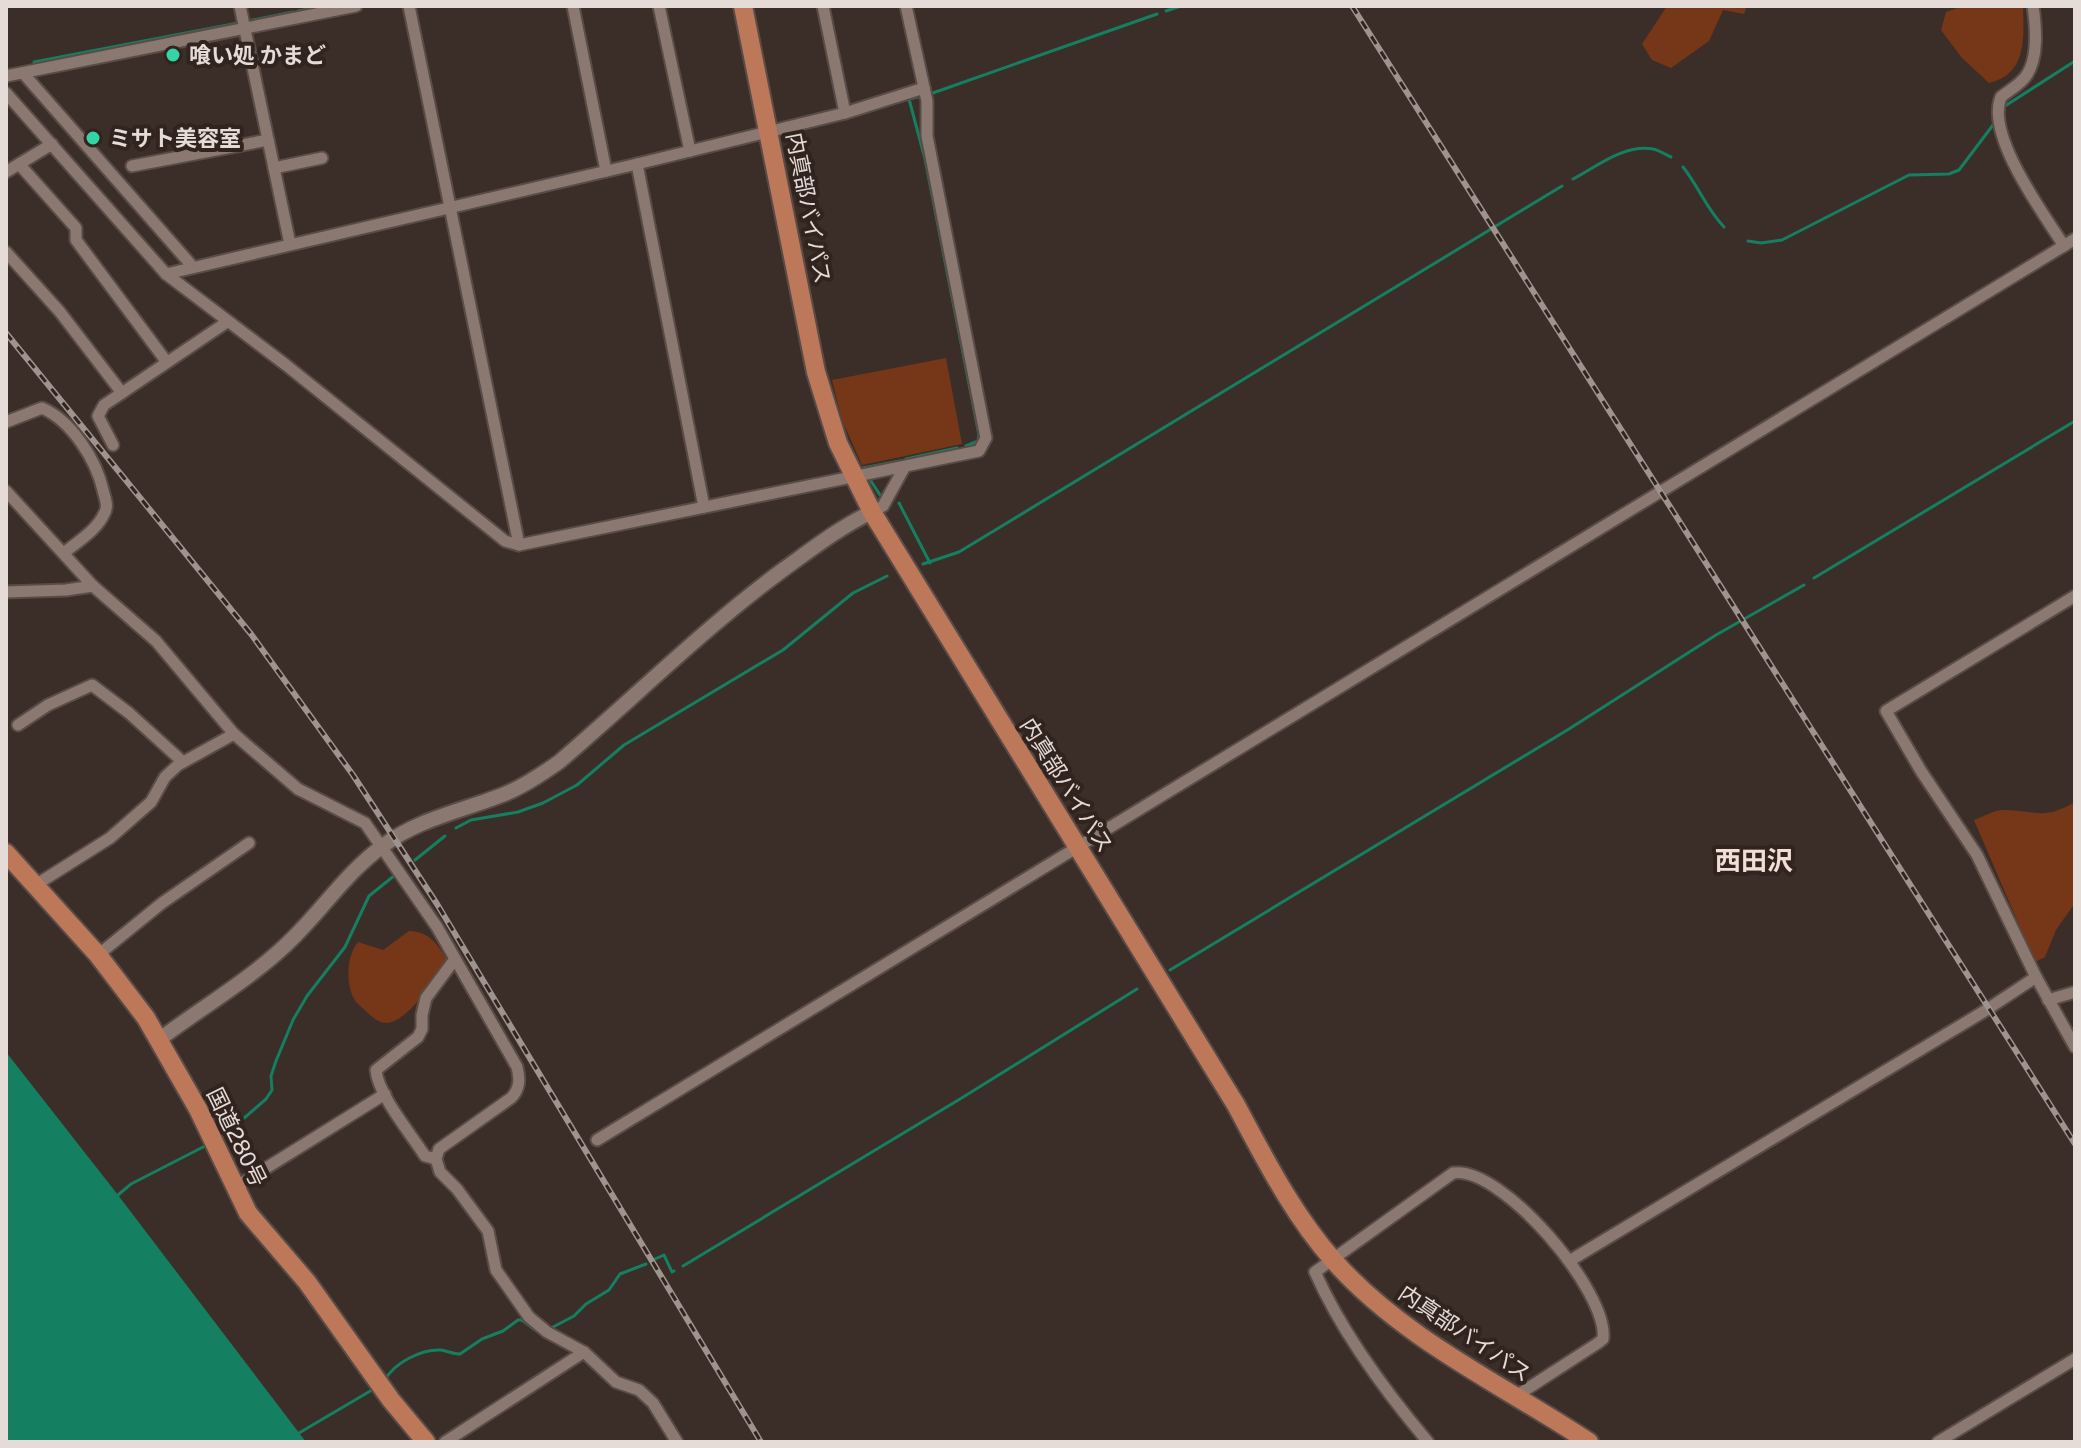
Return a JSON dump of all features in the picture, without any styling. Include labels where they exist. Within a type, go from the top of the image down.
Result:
[{"type":"highway","name":"内真部バイパス","points":[[743,6],[816,372],[838,443],[872,512],[1236,1105],[1276,1178],[1332,1259],[1393,1316],[1589,1442]]},
{"type":"highway","name":"国道280号","points":[[6,853],[124,988],[160,1039],[248,1213],[307,1282],[391,1400],[426,1442]]},
{"type":"street","points":[[240,6],[290,244]]},
{"type":"street","points":[[6,76],[245,29],[332,8],[356,6]]},
{"type":"street","points":[[409,6],[519,545]]},
{"type":"street","points":[[573,6],[606,171]]},
{"type":"street","points":[[659,6],[690,151]]},
{"type":"street","points":[[823,6],[845,113]]},
{"type":"street","points":[[6,93],[166,274],[286,365],[505,541],[519,545],[979,451],[986,438],[927,136],[924,88],[906,6]]},
{"type":"street","points":[[2033,6],[2036,28],[2033,59],[2026,77],[2001,97],[1999,113],[2007,153],[2064,246]]},
{"type":"street","points":[[23,73],[193,267]]},
{"type":"street","points":[[166,274],[845,113],[924,88]]},
{"type":"street","points":[[132,166],[268,140]]},
{"type":"street","points":[[6,172],[52,144]]},
{"type":"street","points":[[274,168],[322,158]]},
{"type":"street","points":[[19,164],[76,228],[76,240],[166,361]]},
{"type":"street","points":[[637,164],[704,507]]},
{"type":"street","points":[[597,1140],[2075,239]]},
{"type":"street","points":[[6,252],[60,312],[122,393]]},
{"type":"street","points":[[113,445],[98,416],[104,405],[227,322]]},
{"type":"street","points":[[6,422],[42,408],[49,411],[80,440],[98,471],[107,506],[104,515],[64,553]]},
{"type":"street","points":[[160,1039],[268,962],[297,934],[341,882],[382,846],[419,825],[509,792],[536,778],[570,753],[699,637],[753,593],[855,519],[883,506],[904,468]]},
{"type":"street","points":[[6,491],[93,586],[156,641],[234,734],[298,789],[365,823],[382,846],[437,927],[517,1067],[517,1092],[436,1152],[440,1172],[457,1189],[488,1231],[496,1270],[529,1317],[547,1332],[584,1352],[616,1382],[639,1390],[653,1403],[677,1442]]},
{"type":"street","points":[[6,592],[93,586]]},
{"type":"street","points":[[2075,596],[1886,711],[1921,771],[1977,855],[2036,977],[2075,1047]]},
{"type":"street","points":[[18,725],[48,705],[92,685],[129,713],[183,762]]},
{"type":"street","points":[[34,886],[110,838],[151,802],[165,777],[183,762],[234,734]]},
{"type":"street","points":[[98,955],[162,903],[249,843]]},
{"type":"street","points":[[436,1159],[425,1156],[385,1094],[376,1070],[418,1037],[426,998],[455,959]]},
{"type":"street","points":[[1571,1260],[1969,1021],[2036,977]]},
{"type":"street","points":[[2048,1000],[2075,992]]},
{"type":"street","points":[[234,1188],[385,1094]]},
{"type":"street","points":[[1428,1442],[1378,1377],[1328,1302],[1315,1272],[1442,1179],[1461,1172],[1516,1202],[1571,1260],[1602,1323],[1603,1339],[1516,1396]]},
{"type":"street","points":[[445,1442],[584,1352]]},
{"type":"street","points":[[1938,1442],[2075,1359]]},
{"type":"shaded area","points":[[1667,6],[1747,6],[1744,14],[1723,10],[1709,41],[1671,68],[1652,60],[1642,44]]},
{"type":"shaded area","points":[[1963,6],[2023,6],[2021,54],[2010,72],[2001,78],[1989,83],[1962,58],[1941,30],[1946,12]]},
{"type":"shaded area","points":[[946,358],[962,444],[862,465],[842,420],[832,380]]},
{"type":"shaded area","points":[[2075,802],[2075,903],[2056,930],[2045,957],[2035,962],[1974,820],[2001,810],[2048,813]]},
{"type":"shaded area","points":[[409,931],[427,936],[447,959],[413,1007],[395,1020],[382,1022],[370,1015],[352,995],[349,980],[351,955],[358,942],[383,950]]},
{"type":"shaded area","points":[[6,1052],[118,1195],[306,1442],[6,1442]]},
{"type":"waterway","points":[[298,11],[324,6]]},
{"type":"waterway","points":[[1166,11],[1181,6]]},
{"type":"waterway","points":[[248,21],[293,12]]},
{"type":"waterway","points":[[930,94],[1157,14]]},
{"type":"waterway","points":[[34,62],[238,23]]},
{"type":"waterway","points":[[2005,106],[2075,61]]},
{"type":"waterway","points":[[922,96],[909,99],[925,159],[979,435],[978,441],[966,446]]},
{"type":"waterway","points":[[1748,241],[1782,240],[1909,175],[1949,174],[1959,170],[1993,125]]},
{"type":"waterway","points":[[1573,179],[1632,150],[1653,149],[1671,157]]},
{"type":"waterway","points":[[1683,167],[1724,227]]},
{"type":"waterway","points":[[923,564],[959,552],[1562,186]]},
{"type":"waterway","points":[[1814,578],[2075,421]]},
{"type":"waterway","points":[[906,459],[957,448]]},
{"type":"waterway","points":[[863,468],[900,461]]},
{"type":"waterway","points":[[869,478],[880,495]]},
{"type":"waterway","points":[[899,503],[930,563]]},
{"type":"waterway","points":[[456,828],[471,820],[518,812],[577,785],[624,745],[783,650],[853,593],[887,576]]},
{"type":"waterway","points":[[1170,970],[1569,729],[1716,635],[1804,585]]},
{"type":"waterway","points":[[415,860],[445,836]]},
{"type":"waterway","points":[[221,1138],[266,1099],[272,1090],[271,1076],[293,1020],[307,996],[345,947],[369,896],[395,875]]},
{"type":"waterway","points":[[683,1266],[1137,989]]},
{"type":"waterway","points":[[118,1195],[131,1184],[207,1145]]},
{"type":"waterway","points":[[655,1259],[664,1255],[674,1271]]},
{"type":"waterway","points":[[553,1327],[609,1290],[620,1274],[646,1264]]},
{"type":"waterway","points":[[385,1380],[401,1363],[417,1355],[433,1350],[460,1354],[518,1320],[535,1330]]},
{"type":"waterway","points":[[299,1433],[372,1390]]},
{"type":"railway","points":[[1352,6],[2075,1144]]},
{"type":"railway","points":[[6,333],[251,634],[353,775],[437,904],[761,1442]]},
{"type":"place","name":"喰い処 かまど","points":[[173,55]]},
{"type":"place","name":"ミサト美容室","points":[[93,138]]},
{"type":"district","name":"西田沢","points":[[1754,861]]}]
